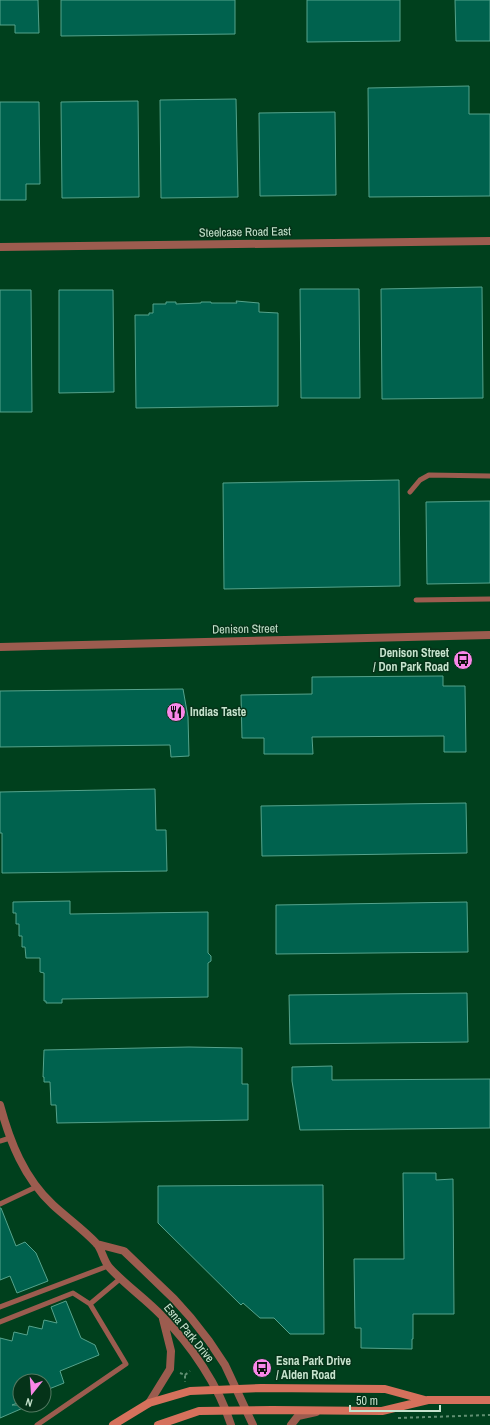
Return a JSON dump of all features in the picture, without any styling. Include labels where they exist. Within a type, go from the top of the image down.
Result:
[{"type":"main road","points":[[113,1425],[149,1403],[190,1391],[237,1389],[385,1389],[428,1400]]},
{"type":"main road","points":[[158,1425],[199,1411],[382,1411],[428,1400],[490,1400]]},
{"type":"street","name":"Steelcase Road East","points":[[0,247],[490,241]]},
{"type":"street","name":"Denison Street","points":[[0,647],[490,635]]},
{"type":"street","name":"Esna Park Drive","points":[[0,1105],[10,1138],[23,1168],[36,1187],[51,1204],[97,1244],[108,1266],[163,1317],[190,1349],[217,1390],[227,1410],[231,1425]]},
{"type":"street","name":"Esna Park Drive","points":[[97,1244],[124,1252],[174,1299],[209,1341],[225,1365],[253,1425]]},
{"type":"street","points":[[149,1403],[170,1369],[171,1351],[163,1317]]},
{"type":"street","points":[[292,1425],[298,1416],[322,1410]]},
{"type":"lane","points":[[410,492],[420,480],[429,475],[490,476]]},
{"type":"lane","points":[[416,600],[490,599]]},
{"type":"lane","points":[[0,1141],[10,1138]]},
{"type":"lane","points":[[0,1204],[36,1187]]},
{"type":"lane","points":[[0,1307],[108,1266]]},
{"type":"lane","points":[[90,1304],[121,1278]]},
{"type":"lane","points":[[0,1322],[73,1293],[90,1304],[126,1364],[37,1425]]},
{"type":"path","points":[[185,1375],[190,1371]]},
{"type":"path","points":[[180,1373],[185,1375]]},
{"type":"path","points":[[185,1375],[185,1382]]},
{"type":"building","points":[[0,0],[38,0],[39,33],[15,33],[15,25],[0,25]]},
{"type":"building","points":[[61,0],[235,0],[235,34],[61,36]]},
{"type":"building","points":[[307,0],[400,0],[400,41],[307,42]]},
{"type":"building","points":[[455,0],[490,0],[490,41],[456,41]]},
{"type":"building","points":[[469,86],[469,114],[490,114],[490,196],[369,197],[368,88]]},
{"type":"building","points":[[236,99],[238,197],[161,198],[160,100]]},
{"type":"building","points":[[138,101],[139,197],[62,198],[61,102]]},
{"type":"building","points":[[0,102],[39,102],[40,184],[26,184],[26,200],[0,200]]},
{"type":"building","points":[[335,112],[336,195],[260,196],[259,113]]},
{"type":"building","points":[[482,287],[483,398],[382,399],[381,289]]},
{"type":"building","points":[[300,289],[359,289],[360,398],[301,398]]},
{"type":"building","points":[[0,290],[31,290],[32,412],[0,412]]},
{"type":"building","points":[[59,290],[113,290],[114,392],[59,393]]},
{"type":"building","points":[[236,301],[259,303],[259,312],[278,313],[278,406],[136,408],[135,315],[149,315],[149,313],[153,313],[153,304],[166,304],[166,302],[176,302],[176,304],[201,302],[237,303]]},
{"type":"building","points":[[399,480],[400,586],[224,589],[223,483]]},
{"type":"building","points":[[490,501],[490,583],[427,584],[426,502]]},
{"type":"building","points":[[443,676],[443,686],[465,686],[466,752],[444,752],[444,736],[312,737],[313,754],[264,754],[264,738],[242,738],[241,695],[312,694],[312,677]]},
{"type":"building","points":[[183,689],[188,717],[189,756],[171,757],[170,745],[0,747],[0,691]]},
{"type":"building","points":[[155,789],[156,830],[166,830],[167,871],[2,873],[0,792]]},
{"type":"building","points":[[466,803],[467,853],[262,856],[261,806]]},
{"type":"building","points":[[70,901],[70,914],[208,912],[208,953],[211,956],[211,961],[208,963],[208,997],[62,999],[62,1003],[46,1003],[46,1001],[44,1001],[44,973],[40,972],[40,958],[26,958],[25,947],[22,947],[22,936],[19,936],[19,924],[16,924],[16,913],[13,913],[13,902]]},
{"type":"building","points":[[467,902],[468,952],[276,954],[276,905]]},
{"type":"building","points":[[467,993],[468,1042],[290,1044],[289,995]]},
{"type":"building","points":[[189,1047],[242,1048],[242,1084],[248,1084],[248,1120],[57,1123],[56,1105],[51,1105],[50,1082],[44,1082],[43,1077],[44,1050]]},
{"type":"building","points":[[332,1066],[332,1080],[490,1079],[490,1128],[300,1130],[292,1081],[292,1067]]},
{"type":"building","points":[[403,1173],[436,1173],[436,1180],[453,1179],[454,1314],[413,1314],[412,1349],[361,1348],[361,1328],[355,1328],[354,1259],[404,1259]]},
{"type":"building","points":[[323,1185],[324,1334],[290,1334],[274,1318],[260,1318],[243,1303],[241,1305],[158,1223],[158,1186]]},
{"type":"building","points":[[0,1208],[16,1246],[25,1242],[36,1253],[48,1281],[17,1293],[10,1276],[0,1280]]},
{"type":"building","points":[[66,1301],[81,1338],[95,1345],[99,1355],[60,1371],[64,1383],[52,1388],[52,1373],[12,1373],[12,1413],[0,1418],[0,1338],[12,1341],[14,1332],[27,1335],[29,1326],[42,1329],[44,1320],[57,1323],[51,1307]]},
{"type":"place","name":"Denison Street / Don Park Road","points":[[463,660]]},
{"type":"place","name":"Indias Taste","points":[[176,712]]},
{"type":"place","name":"Esna Park Drive / Alden Road","points":[[262,1368]]}]
